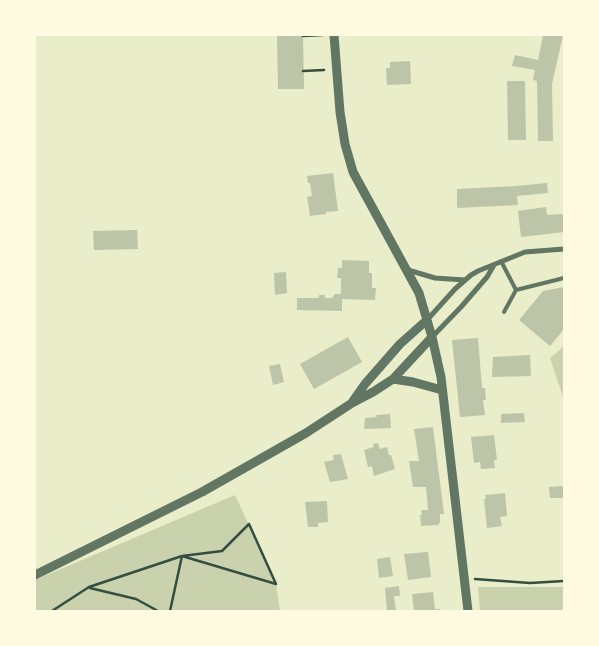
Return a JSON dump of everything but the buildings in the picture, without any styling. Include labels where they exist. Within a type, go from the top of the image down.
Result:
[{"type":"street","points":[[334,35],[340,112],[345,144],[353,172],[420,293],[432,337],[442,390],[468,611]]},
{"type":"street","points":[[352,403],[365,384],[400,344],[427,320],[471,275],[525,252],[564,249]]},
{"type":"street","points":[[35,576],[202,492],[306,433],[352,403],[373,392],[392,379],[472,295],[494,265]]},
{"type":"street","points":[[408,270],[435,278],[465,280]]},
{"type":"street","points":[[392,379],[413,382],[442,390]]},
{"type":"lane","points":[[501,261],[516,290]]},
{"type":"lane","points":[[504,312],[516,290],[564,278]]},
{"type":"path","points":[[303,36],[323,35]]},
{"type":"path","points":[[303,71],[325,70]]},
{"type":"path","points":[[52,611],[89,587],[182,556],[222,551],[249,524],[276,584],[182,556]]},
{"type":"path","points":[[170,611],[182,556]]},
{"type":"path","points":[[473,578],[530,583],[564,581]]},
{"type":"path","points":[[89,587],[136,599],[158,611]]},
{"type":"green space","points":[[564,346],[564,400],[550,358]]},
{"type":"green space","points":[[235,495],[276,584],[280,611],[35,611],[35,580]]},
{"type":"green space","points":[[478,587],[564,587],[564,611],[480,611]]}]
